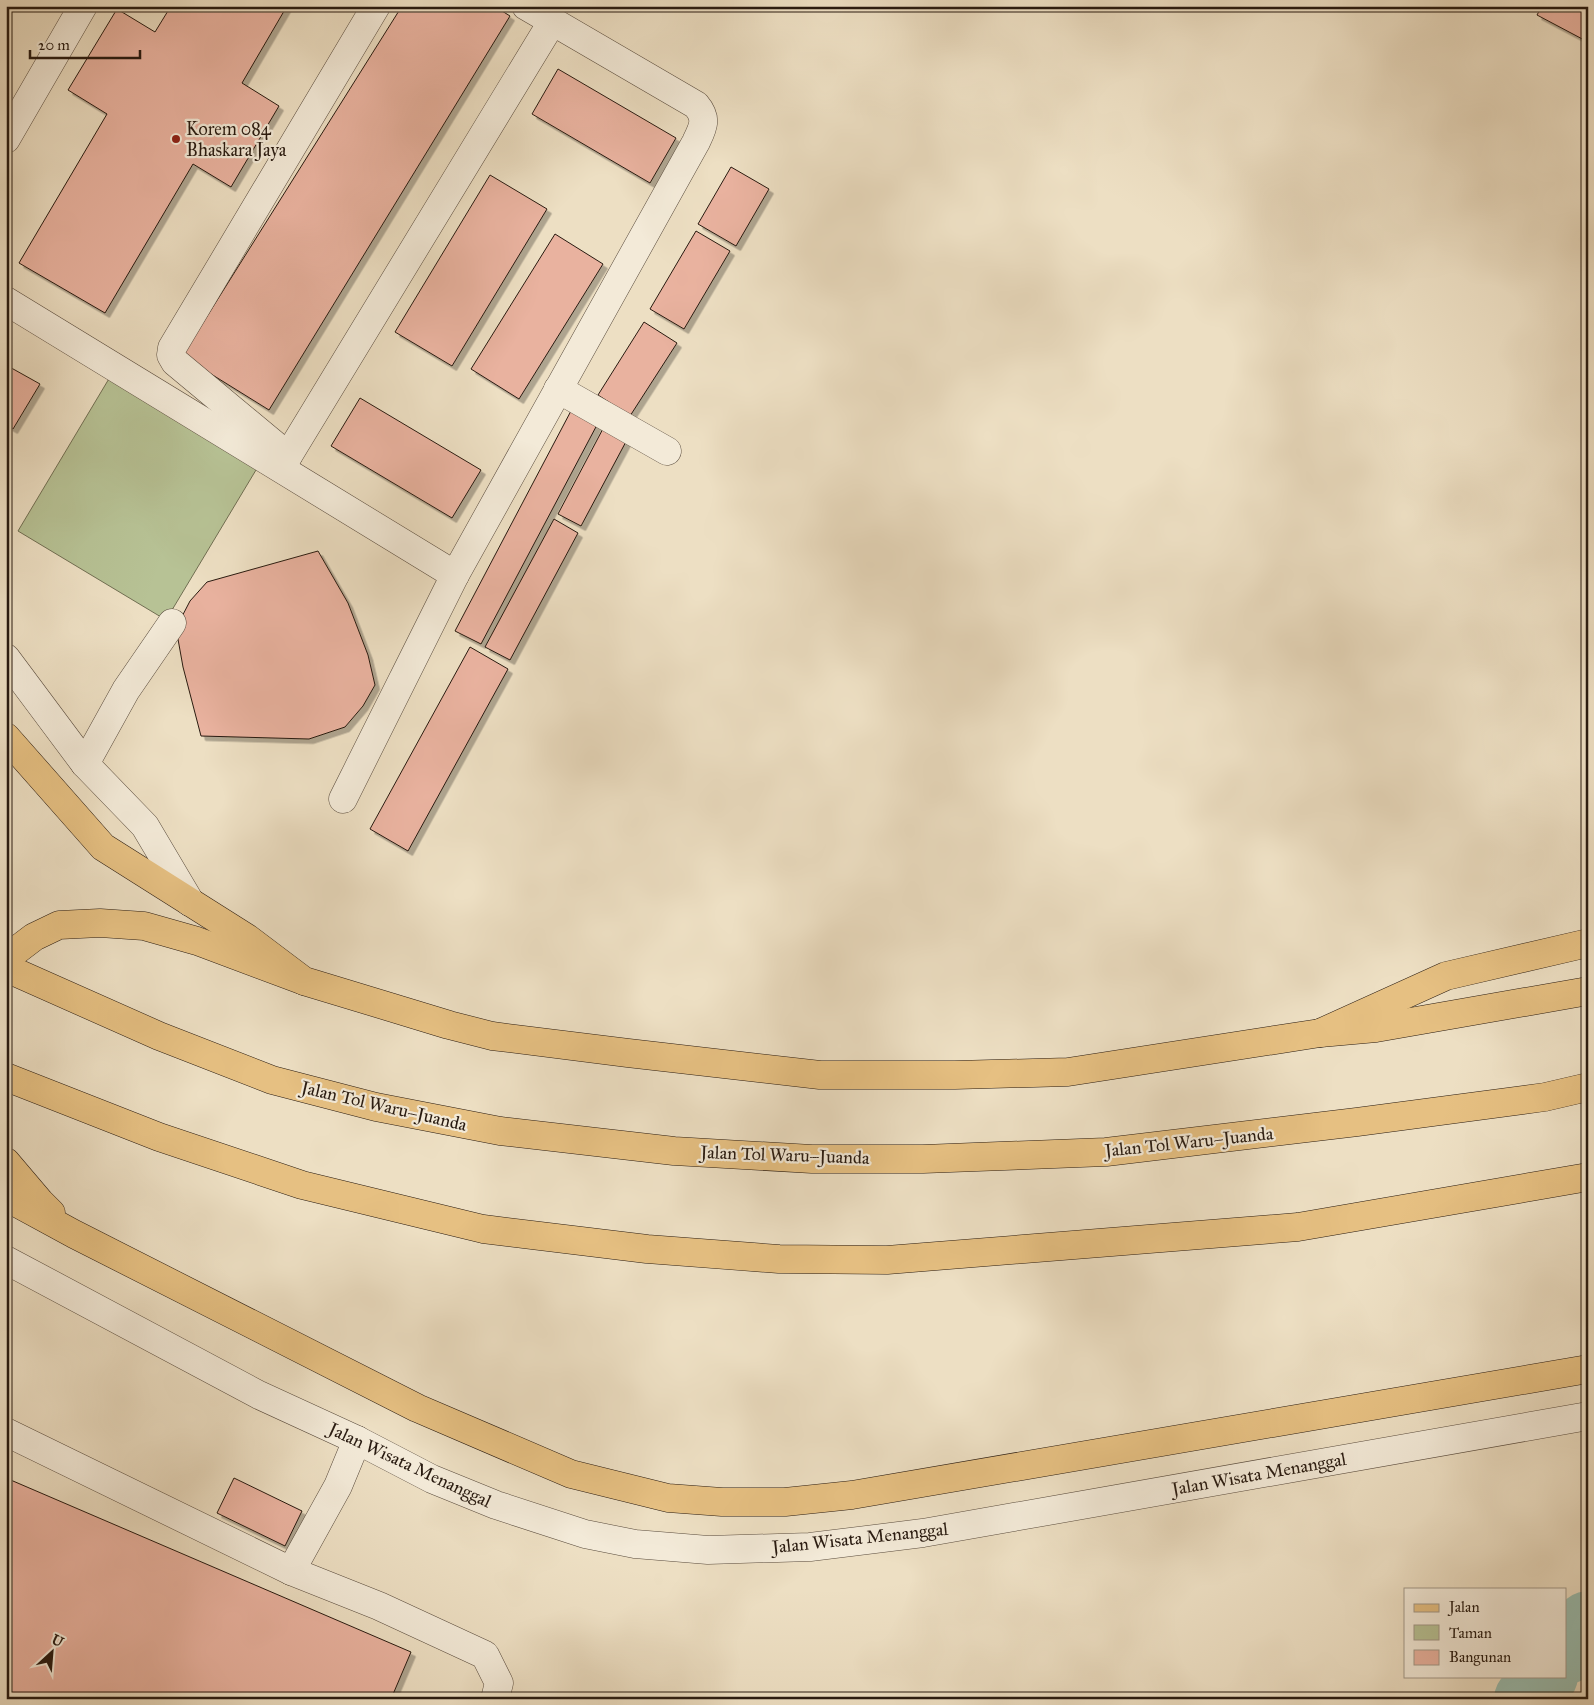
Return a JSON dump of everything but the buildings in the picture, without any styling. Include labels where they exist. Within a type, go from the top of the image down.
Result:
[{"type":"main road","points":[[6,737],[103,847],[247,938],[304,981]]},
{"type":"main road","points":[[6,960],[34,937],[59,925],[100,922],[144,926],[197,941],[304,981],[448,1025],[492,1036],[820,1075],[955,1075],[1068,1072],[1320,1033],[1376,1028],[1588,991]]},
{"type":"main road","points":[[1320,1033],[1446,976],[1588,943]]},
{"type":"main road","name":"Jalan Tol Waru–Juanda","points":[[6,968],[159,1036],[272,1080],[376,1107],[500,1131],[674,1151],[812,1159],[924,1159],[1106,1152],[1376,1120],[1544,1097],[1588,1087]]},
{"type":"main road","points":[[6,1077],[159,1137],[302,1185],[483,1230],[647,1249],[780,1259],[887,1260],[1298,1227],[1588,1177]]},
{"type":"main road","points":[[6,1162],[40,1202],[74,1234]]},
{"type":"main road","points":[[6,1197],[74,1234],[417,1408],[571,1474],[668,1498],[722,1502],[785,1502],[852,1495],[1588,1368]]},
{"type":"street","points":[[6,139],[83,6]]},
{"type":"street","points":[[283,462],[175,362],[172,348],[376,6]]},
{"type":"street","points":[[343,799],[455,575],[696,142],[704,122],[702,112],[696,105],[526,6]]},
{"type":"street","points":[[283,462],[552,22]]},
{"type":"street","points":[[6,302],[283,462],[455,575]]},
{"type":"street","points":[[558,389],[667,451]]},
{"type":"street","points":[[85,764],[126,690],[172,623]]},
{"type":"street","points":[[6,658],[85,764],[145,826],[190,902]]},
{"type":"street","name":"Jalan Wisata Menanggal","points":[[6,1260],[259,1395],[357,1440],[432,1479],[487,1502],[585,1534],[635,1544],[708,1550],[810,1547],[923,1533],[1588,1416]]},
{"type":"street","points":[[6,1432],[291,1572],[379,1606],[485,1655],[499,1683],[495,1699]]},
{"type":"street","points":[[291,1572],[338,1486],[357,1440]]},
{"type":"green space","points":[[110,377],[259,465],[166,620],[18,531]]},
{"type":"waterway","points":[[1566,1651],[1588,1624]]},
{"type":"waterway","points":[[1527,1699],[1543,1678]]},
{"type":"place","name":"Korem 084 Bhaskara Jaya","points":[[176,139]]}]
